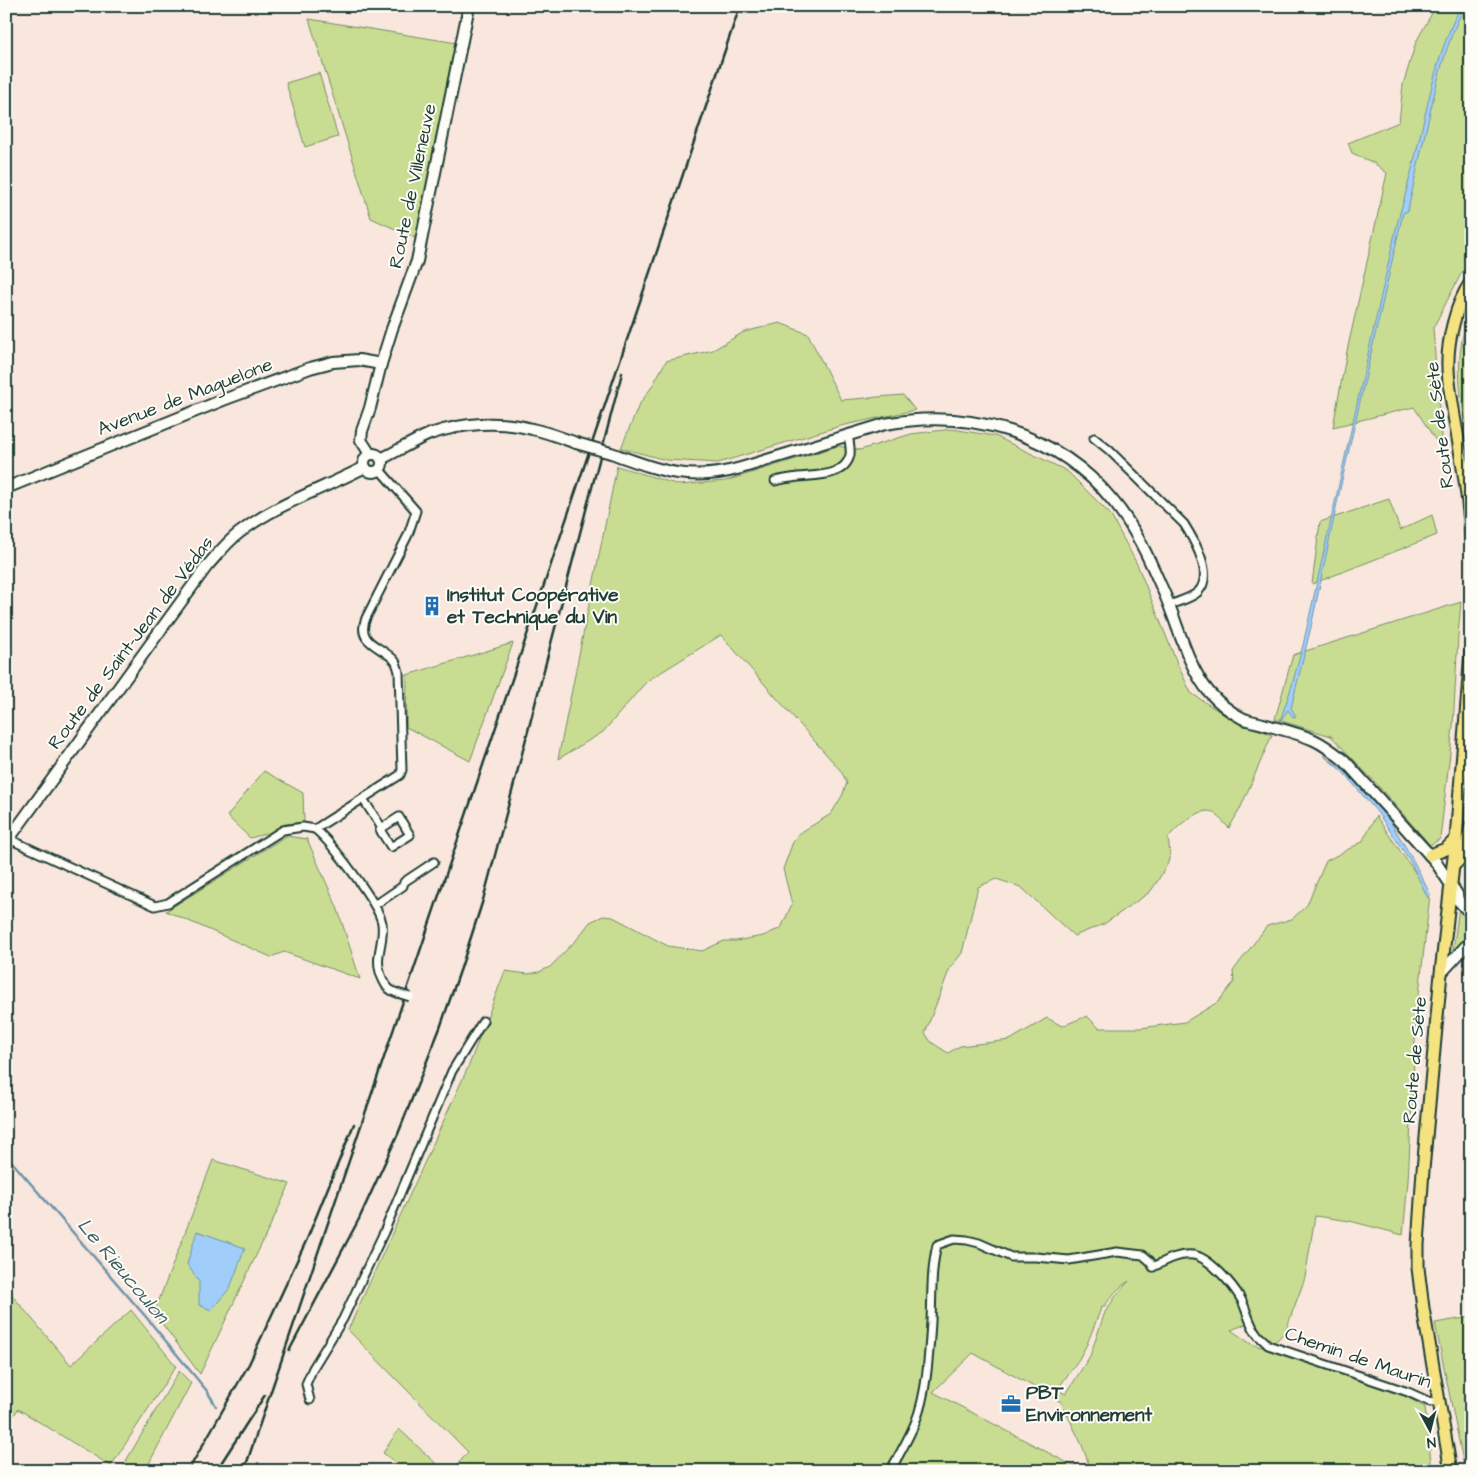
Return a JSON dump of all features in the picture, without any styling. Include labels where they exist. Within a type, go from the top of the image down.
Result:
[{"type":"main road","name":"Route de Sète","points":[[1471,282],[1457,312],[1448,366],[1450,391],[1468,486],[1471,538]]},
{"type":"main road","name":"Route de Sète","points":[[1451,1471],[1423,1308],[1418,1268],[1418,1245],[1441,973],[1454,890],[1453,866],[1471,652]]},
{"type":"main road","points":[[1453,866],[1463,856],[1471,826]]},
{"type":"main road","points":[[1430,855],[1446,849],[1456,839]]},
{"type":"street","name":"Route de Villeneuve","points":[[370,454],[361,440],[362,431],[392,329],[417,261],[469,6]]},
{"type":"street","name":"Avenue de Maguelone","points":[[6,488],[222,400],[301,371],[333,362],[359,360],[381,364]]},
{"type":"street","points":[[381,458],[430,434],[453,428],[497,424],[520,426],[546,432],[672,472],[695,476],[734,470],[899,421],[928,419],[958,420],[987,424],[1014,432],[1054,450],[1091,477],[1113,500],[1130,524],[1146,553],[1196,673],[1211,694],[1242,718],[1316,740],[1332,750],[1345,761],[1430,855],[1454,890],[1458,900],[1471,914]]},
{"type":"street","points":[[775,481],[821,475],[842,468],[849,458],[848,435]]},
{"type":"street","points":[[1094,438],[1109,450],[1184,524],[1199,550],[1204,580],[1200,590],[1188,598],[1169,605]]},
{"type":"street","points":[[370,454],[378,455],[381,458],[380,470],[372,472],[365,468],[364,461],[370,454]]},
{"type":"street","name":"Route de Saint-Jean de Védas","points":[[8,841],[201,574],[224,546],[238,533],[286,504],[365,468]]},
{"type":"street","points":[[315,830],[395,779],[402,770],[399,672],[394,660],[369,642],[363,629],[366,618],[408,536],[416,511],[380,470]]},
{"type":"street","points":[[364,799],[382,828],[380,830],[390,847],[410,835],[400,817],[382,828]]},
{"type":"street","points":[[8,841],[155,906],[168,903],[283,830],[302,827],[315,830],[331,845],[379,913],[382,938],[378,956],[378,967],[385,985],[397,993],[410,997]]},
{"type":"street","points":[[374,904],[404,886],[404,882],[434,862]]},
{"type":"street","points":[[1454,890],[1466,898],[1471,905]]},
{"type":"street","points":[[1441,973],[1468,946],[1467,941],[1471,936]]},
{"type":"street","points":[[310,1400],[306,1384],[313,1368],[343,1319],[384,1232],[452,1071],[482,1021]]},
{"type":"street","name":"Chemin de Maurin","points":[[890,1471],[906,1444],[916,1422],[922,1401],[930,1347],[933,1263],[938,1245],[954,1239],[979,1243],[1011,1257],[1070,1260],[1117,1252],[1143,1255],[1150,1261],[1153,1267],[1177,1256],[1193,1255],[1202,1258],[1214,1267],[1234,1289],[1257,1334],[1268,1345],[1408,1392],[1430,1402],[1438,1401]]},
{"type":"green space","points":[[1436,6],[1471,6],[1471,261],[1461,274],[1433,328],[1442,450],[1414,407],[1333,427],[1347,351],[1387,173],[1374,163],[1352,153],[1348,143],[1399,122],[1403,85],[1416,42]]},
{"type":"green space","points":[[309,19],[457,43],[419,240],[371,218]]},
{"type":"green space","points":[[319,73],[338,137],[305,147],[286,83]]},
{"type":"green space","points":[[1471,309],[1471,436],[1464,415],[1459,367],[1464,331]]},
{"type":"green space","points":[[780,323],[808,334],[841,400],[903,395],[915,410],[840,426],[718,463],[666,460],[621,448],[639,405],[666,361],[713,350],[744,332]]},
{"type":"green space","points":[[952,429],[995,436],[1067,471],[1110,514],[1137,564],[1191,693],[1223,714],[1272,735],[1240,809],[1229,828],[1214,812],[1201,812],[1185,821],[1168,838],[1170,854],[1168,863],[1150,892],[1104,924],[1074,936],[1021,887],[996,879],[978,887],[962,953],[950,968],[925,1033],[931,1042],[948,1053],[960,1046],[1010,1040],[1047,1018],[1062,1026],[1087,1016],[1099,1028],[1140,1028],[1185,1022],[1218,1002],[1234,982],[1233,971],[1267,926],[1292,919],[1307,905],[1326,861],[1362,842],[1376,816],[1430,894],[1416,1021],[1408,1181],[1403,1235],[1350,1221],[1315,1216],[1305,1278],[1285,1332],[1273,1344],[1251,1322],[1231,1330],[1251,1344],[1390,1388],[1425,1407],[1432,1471],[1086,1471],[1089,1465],[1082,1445],[1061,1402],[973,1353],[933,1392],[1083,1471],[900,1471],[894,1468],[893,1471],[452,1471],[468,1452],[348,1330],[469,1065],[505,971],[528,974],[550,967],[578,938],[590,922],[603,916],[613,917],[668,946],[702,951],[724,941],[736,941],[763,936],[781,928],[792,904],[783,869],[793,842],[798,834],[831,814],[842,796],[847,783],[841,771],[721,635],[647,681],[603,732],[558,759],[617,466],[679,485],[725,481],[838,446],[860,450],[911,434]],"holes":[[[1129,1281],[1105,1312],[1090,1356],[1066,1394],[1057,1390],[1079,1359],[1102,1306],[1105,1306],[1110,1298]]]},
{"type":"green space","points":[[1389,499],[1400,530],[1432,515],[1437,535],[1312,584],[1320,522]]},
{"type":"green space","points":[[1461,602],[1453,727],[1440,839],[1430,845],[1374,781],[1331,736],[1275,719],[1293,655]]},
{"type":"green space","points":[[513,643],[470,761],[406,727],[407,675]]},
{"type":"green space","points":[[264,771],[303,793],[304,822],[285,824],[269,833],[250,838],[227,816]]},
{"type":"green space","points":[[286,836],[307,839],[337,907],[360,979],[284,952],[271,957],[166,911]]},
{"type":"green space","points":[[1459,908],[1465,913],[1469,923],[1463,941],[1453,950]]},
{"type":"green space","points":[[213,1160],[290,1184],[200,1374],[154,1313]]},
{"type":"green space","points":[[6,1288],[71,1365],[131,1310],[176,1366],[111,1466],[18,1409],[6,1427]]},
{"type":"green space","points":[[1471,1317],[1471,1471],[1465,1471],[1435,1323]]},
{"type":"green space","points":[[179,1371],[191,1383],[145,1471],[120,1471]]},
{"type":"green space","points":[[399,1429],[444,1471],[406,1471],[383,1453]]},
{"type":"water","points":[[1461,6],[1465,6],[1451,36],[1441,68],[1408,211],[1403,213],[1340,489],[1311,627],[1291,708],[1296,716],[1293,717],[1288,710],[1280,721],[1303,645],[1398,220],[1439,61],[1448,33]]},
{"type":"water","points":[[1324,756],[1348,772],[1387,816],[1411,856],[1430,894],[1428,898],[1409,859],[1377,812],[1343,772]]},
{"type":"water","points":[[197,1231],[245,1248],[230,1288],[211,1310],[199,1305],[199,1282],[187,1264]]},
{"type":"waterway","name":"Le Rieucoulon","points":[[6,1155],[146,1317],[207,1391],[216,1406]]},
{"type":"waterway","name":"Le Rieucoulon","points":[[258,1463],[261,1471]]},
{"type":"railway","points":[[244,1471],[740,6]]},
{"type":"railway","points":[[289,1351],[359,1219],[398,1134],[440,1028],[461,968],[483,900],[622,373]]},
{"type":"railway","points":[[188,1471],[249,1364],[307,1239],[354,1124]]},
{"type":"railway","points":[[216,1471],[265,1395]]},
{"type":"place","name":"Institut Coopérative et Technique du Vin","points":[[432,606]]},
{"type":"place","name":"PBT Environnement","points":[[1011,1404]]}]
